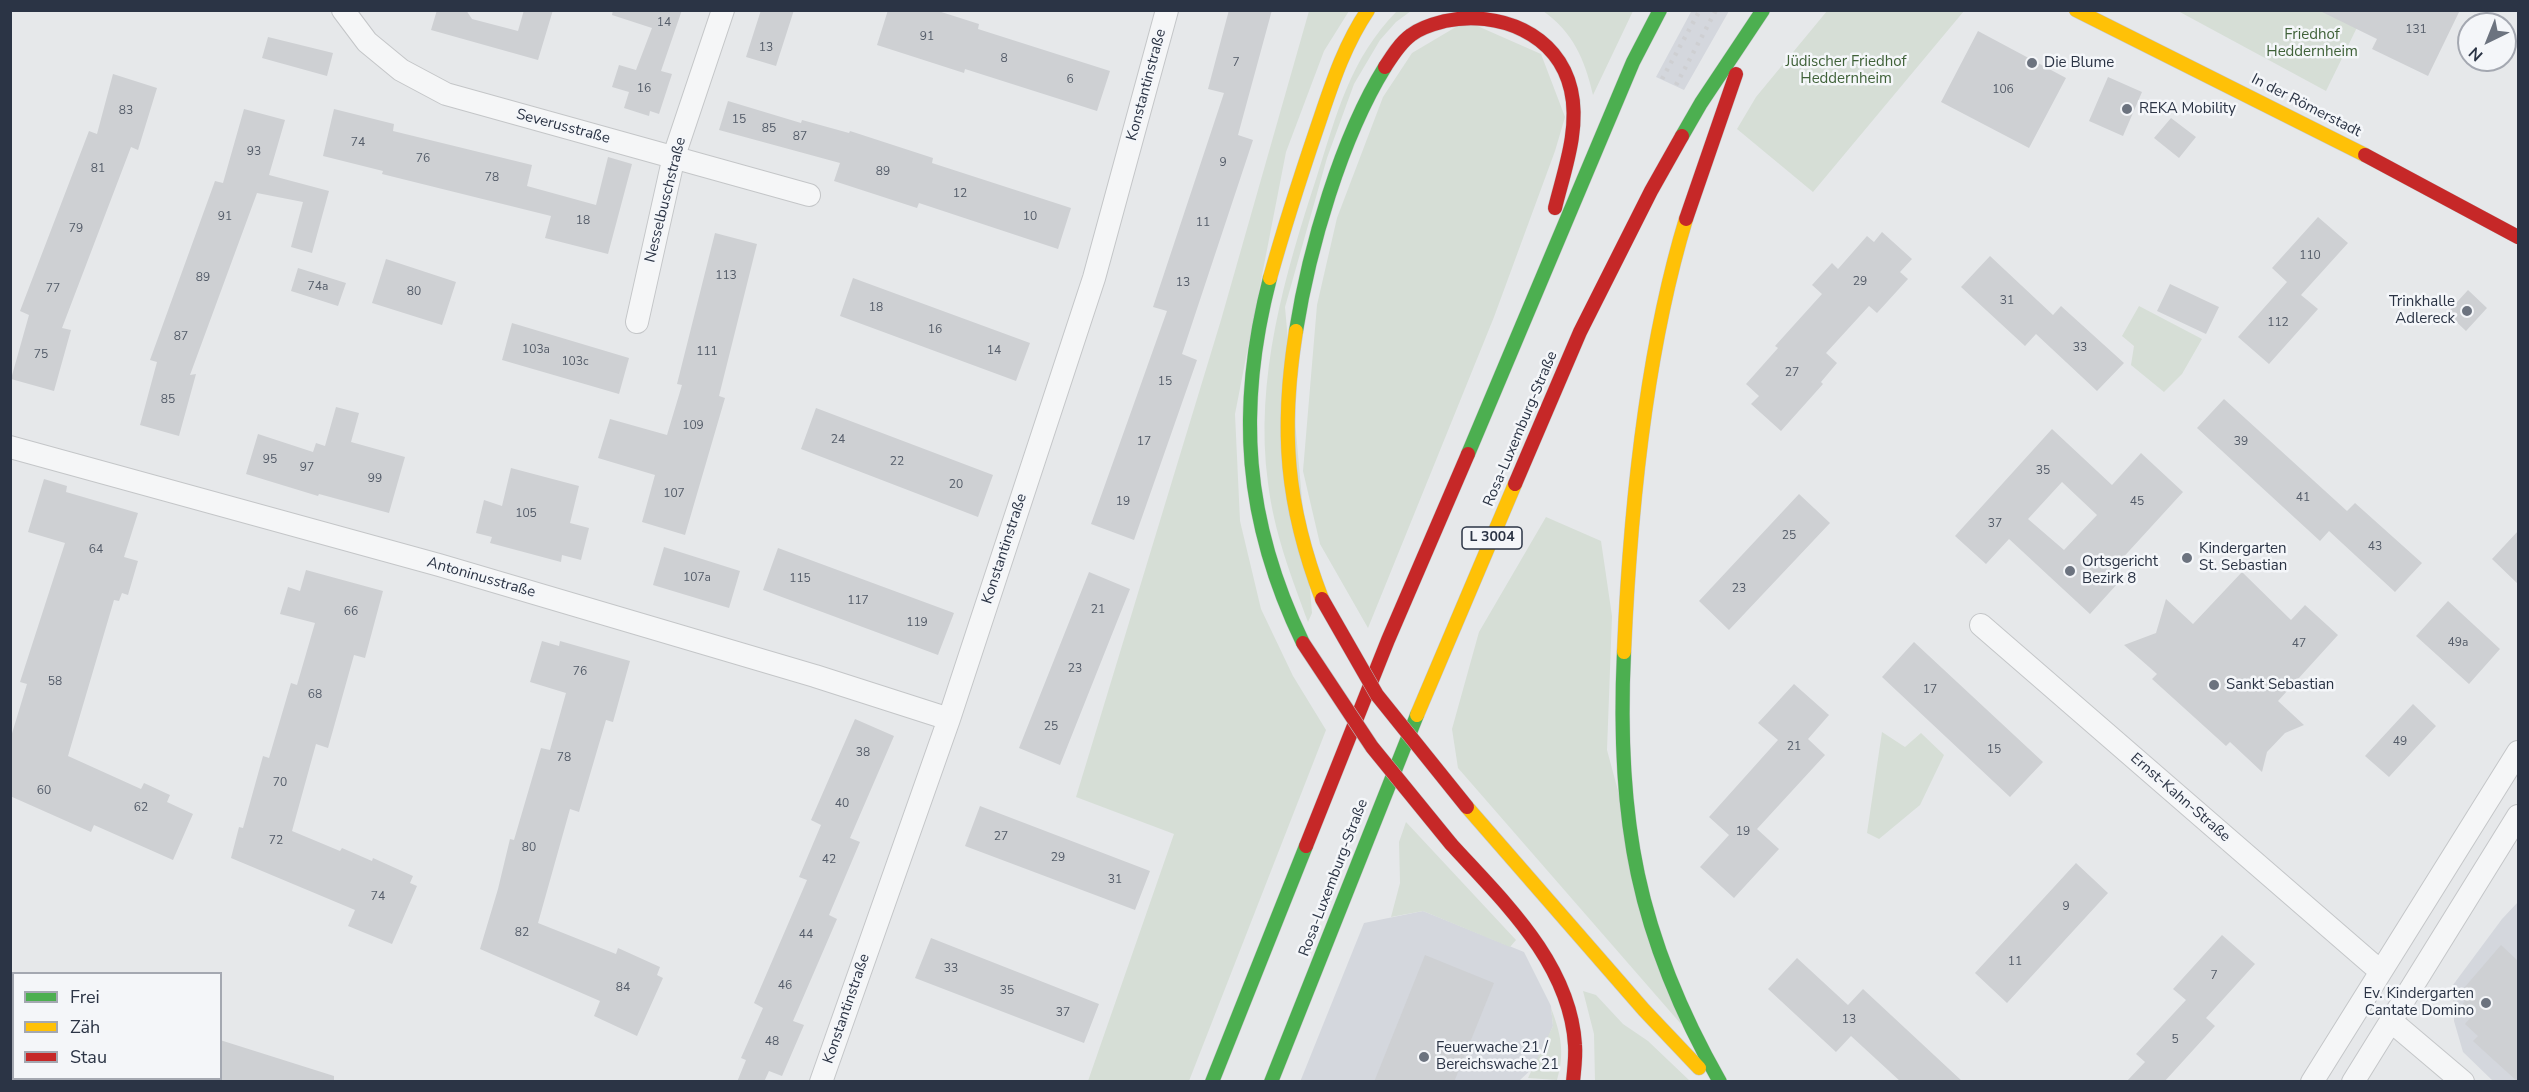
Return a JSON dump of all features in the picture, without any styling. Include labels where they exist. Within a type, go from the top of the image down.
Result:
[{"type":"main road","points":[[1368,10],[1348,41],[1338,67],[1290,204],[1267,291],[1250,389],[1249,439],[1253,488],[1260,529],[1282,598],[1303,643],[1337,700],[1361,734],[1451,844],[1527,931],[1555,972],[1572,1021],[1575,1048],[1574,1082]]},
{"type":"main road","points":[[1212,1082],[1388,640],[1532,306],[1633,63],[1660,10]]},
{"type":"main road","name":"In der Römerstadt","points":[[2076,10],[2343,143],[2518,237]]},
{"type":"main road","points":[[1532,306],[1571,140],[1574,108],[1571,89],[1565,70],[1555,52],[1542,37],[1526,26],[1497,13],[1479,11],[1444,16],[1413,33],[1399,46],[1373,88],[1336,176],[1317,234],[1295,335],[1286,437],[1291,493],[1303,547],[1322,598],[1349,651],[1401,728],[1644,1010],[1714,1082]]},
{"type":"main road","points":[[1720,1082],[1692,1031],[1662,965],[1637,879],[1623,778],[1621,691],[1638,470],[1649,392],[1673,271],[1696,187],[1726,98],[1761,13]]},
{"type":"main road","name":"Rosa-Luxemburg-Straße","points":[[1271,1082],[1426,692],[1580,332],[1657,181],[1701,104],[1761,13]]},
{"type":"street","name":"Severusstraße","points":[[343,10],[368,42],[401,70],[446,94],[809,195]]},
{"type":"street","name":"Nesselbuschstraße","points":[[638,322],[674,156],[723,10]]},
{"type":"street","name":"Konstantinstraße","points":[[821,1082],[949,719],[1094,278],[1167,10]]},
{"type":"street","name":"Antoninusstraße","points":[[10,447],[439,565],[804,672],[949,719]]},
{"type":"street","name":"Ernst-Kahn-Straße","points":[[1981,625],[2380,970]]},
{"type":"street","points":[[2312,1082],[2518,752]]},
{"type":"street","points":[[2353,1082],[2518,816]]},
{"type":"street","points":[[2391,1021],[2463,1082]]},
{"type":"shaded area","points":[[1692,10],[1729,11],[1684,90],[1656,77]]},
{"type":"shaded area","name":"Ev. Kindergarten Cantate Domino","points":[[2518,902],[2518,1081],[2493,1081],[2463,1052],[2454,1021],[2453,985],[2502,919]]},
{"type":"shaded area","points":[[1423,911],[1524,952],[1551,1006],[1553,1026],[1537,1064],[1519,1081],[1300,1082],[1364,923]]},
{"type":"green space","points":[[1309,11],[1349,11],[1324,51],[1286,152],[1235,414],[1240,521],[1261,609],[1293,676],[1326,730],[1189,1081],[1088,1081],[1174,834],[1076,797],[1221,320]]},
{"type":"green space","points":[[1397,11],[1411,11],[1396,22],[1380,40],[1354,84],[1327,158],[1285,307],[1312,613],[1308,622],[1284,554],[1274,519],[1268,483],[1265,405],[1269,366],[1275,327],[1294,251],[1339,109],[1367,48]]},
{"type":"green space","points":[[1543,11],[1633,11],[1593,95],[1586,70],[1576,48],[1562,28]]},
{"type":"green space","name":"Jüdischer Friedhof Heddernheim","points":[[1827,11],[1964,11],[1813,192],[1737,129],[1756,97]]},
{"type":"green space","name":"Friedhof Heddernheim","points":[[2178,11],[2365,11],[2326,91]]},
{"type":"green space","points":[[1466,21],[1541,54],[1565,117],[1555,151],[1494,317],[1368,628],[1320,544],[1303,471],[1317,305],[1337,218],[1383,97],[1412,53]]},
{"type":"green space","points":[[2139,306],[2202,339],[2182,374],[2164,392],[2131,365],[2134,346],[2122,336]]},
{"type":"green space","points":[[1546,517],[1601,541],[1612,616],[1607,750],[1681,1024],[1458,768],[1452,729],[1479,632]]},
{"type":"green space","points":[[1882,732],[1905,747],[1921,733],[1944,755],[1920,805],[1879,839],[1867,833]]},
{"type":"green space","points":[[1406,822],[1516,940],[1510,947],[1423,911],[1391,917],[1400,883],[1399,842]]},
{"type":"green space","points":[[1583,991],[1596,995],[1623,1024],[1648,1041],[1690,1081],[1595,1081],[1594,1034]]},
{"type":"green space","points":[[1551,1008],[1561,1044],[1561,1061],[1557,1080],[1528,1078],[1553,1026]]},
{"type":"building","points":[[437,10],[466,10],[472,19],[518,31],[524,10],[553,10],[538,60],[431,30]]},
{"type":"building","points":[[613,10],[682,10],[661,71],[672,74],[659,114],[650,111],[649,116],[624,108],[629,92],[612,87],[619,65],[636,70],[652,28],[612,15]]},
{"type":"building","points":[[761,10],[794,10],[776,66],[746,57]]},
{"type":"building","points":[[888,10],[935,10],[979,24],[978,29],[1110,71],[1097,111],[965,69],[964,73],[877,45]]},
{"type":"building","points":[[1229,10],[1272,10],[1238,135],[1253,140],[1182,354],[1197,360],[1134,540],[1091,524],[1167,311],[1153,307],[1224,93],[1208,89]]},
{"type":"building","points":[[2318,10],[2460,10],[2457,12],[2428,76],[2372,49],[2377,39]]},
{"type":"building","points":[[1978,31],[2066,78],[2029,148],[1941,102]]},
{"type":"building","points":[[268,37],[333,53],[327,76],[262,58]]},
{"type":"building","points":[[113,74],[157,88],[138,150],[131,147],[62,328],[71,330],[54,391],[11,379],[29,315],[20,311],[89,131],[97,134]]},
{"type":"building","points":[[2108,77],[2142,92],[2123,136],[2089,121]]},
{"type":"building","points":[[728,101],[801,123],[802,120],[849,133],[850,131],[933,158],[932,163],[1071,208],[1058,249],[919,203],[917,208],[834,181],[840,163],[719,130]]},
{"type":"building","points":[[244,109],[285,120],[269,175],[329,191],[312,253],[291,247],[303,202],[257,193],[190,375],[196,374],[179,436],[140,425],[157,362],[150,360],[215,181],[223,183]]},
{"type":"building","points":[[334,109],[394,124],[393,131],[532,165],[527,186],[596,205],[608,157],[632,164],[608,254],[545,238],[551,216],[382,174],[383,171],[323,156]]},
{"type":"building","points":[[2171,118],[2196,137],[2179,158],[2154,138]]},
{"type":"building","points":[[2318,217],[2348,243],[2301,295],[2318,309],[2269,364],[2238,337],[2287,282],[2272,268]]},
{"type":"building","points":[[1882,232],[1912,259],[1900,272],[1908,279],[1877,313],[1869,306],[1826,353],[1837,363],[1821,382],[1823,384],[1781,431],[1751,404],[1759,396],[1746,384],[1778,348],[1775,346],[1822,294],[1812,285],[1832,263],[1838,269],[1867,236],[1874,242]]},
{"type":"building","points":[[715,233],[757,244],[719,396],[725,398],[685,535],[642,522],[655,475],[598,458],[610,419],[667,435],[682,385],[677,384]]},
{"type":"building","points":[[1990,256],[2053,315],[2061,306],[2124,363],[2097,391],[2036,334],[2025,346],[1961,287]]},
{"type":"building","points":[[386,259],[456,282],[442,325],[372,303]]},
{"type":"building","points":[[298,268],[346,283],[338,306],[291,291]]},
{"type":"building","points":[[853,278],[1030,343],[1016,381],[840,316]]},
{"type":"building","points":[[2170,284],[2219,307],[2206,334],[2157,311]]},
{"type":"building","name":"Trinkhalle Adlereck","points":[[2468,290],[2487,308],[2466,331],[2447,313]]},
{"type":"building","points":[[512,323],[629,358],[619,394],[502,360]]},
{"type":"building","points":[[2224,399],[2347,511],[2355,503],[2422,563],[2395,592],[2329,531],[2320,541],[2197,428]]},
{"type":"building","points":[[336,407],[359,413],[351,442],[405,457],[389,513],[319,494],[318,496],[246,474],[258,434],[313,452],[316,443],[325,446]]},
{"type":"building","points":[[816,408],[993,475],[978,517],[801,449]]},
{"type":"building","points":[[2052,429],[2112,485],[2141,453],[2183,492],[2108,574],[2118,583],[2090,614],[2009,539],[1986,564],[1955,536]],"holes":[[[2062,482],[2097,515],[2064,550],[2028,519]]]},
{"type":"building","points":[[511,468],[579,486],[570,523],[589,528],[581,560],[562,555],[561,562],[490,543],[492,537],[476,533],[484,500],[502,506]]},
{"type":"building","points":[[44,479],[67,486],[66,492],[138,513],[124,557],[138,561],[128,595],[122,593],[119,601],[114,600],[68,756],[141,789],[144,783],[170,795],[167,802],[193,814],[173,860],[94,825],[91,832],[10,796],[10,740],[27,684],[20,682],[65,543],[28,532]]},
{"type":"building","points":[[1799,494],[1830,523],[1729,630],[1699,601]]},
{"type":"building","points":[[2518,531],[2518,584],[2492,559]]},
{"type":"building","points":[[664,547],[740,571],[729,608],[653,585]]},
{"type":"building","points":[[778,548],[954,613],[938,655],[763,590]]},
{"type":"building","points":[[306,570],[383,591],[365,658],[354,655],[328,748],[316,744],[292,831],[340,851],[342,848],[372,861],[373,858],[413,876],[410,883],[417,886],[392,944],[348,926],[355,910],[231,858],[239,827],[243,828],[263,756],[269,758],[291,683],[297,685],[315,623],[280,614],[288,587],[300,591]]},
{"type":"building","points":[[1089,572],[1130,589],[1060,765],[1019,748]]},
{"type":"building","points":[[2242,572],[2291,620],[2305,605],[2338,635],[2278,701],[2304,725],[2285,733],[2267,752],[2262,772],[2230,742],[2226,746],[2152,679],[2157,674],[2124,645],[2156,633],[2166,599],[2193,624]]},
{"type":"building","points":[[2448,601],[2500,649],[2469,684],[2416,636]]},
{"type":"building","points":[[542,641],[559,646],[560,641],[630,661],[613,722],[606,720],[579,812],[570,809],[538,923],[616,954],[618,948],[660,967],[657,975],[663,978],[637,1036],[594,1016],[600,1001],[480,949],[510,839],[514,840],[541,748],[550,750],[566,693],[530,682]]},
{"type":"building","points":[[1914,642],[2043,762],[2010,797],[1882,677]]},
{"type":"building","points":[[1794,684],[1829,715],[1808,739],[1825,755],[1757,829],[1779,849],[1734,898],[1700,867],[1729,835],[1709,817],[1778,740],[1758,723]]},
{"type":"building","points":[[2413,704],[2436,726],[2389,777],[2365,756]]},
{"type":"building","points":[[855,719],[894,736],[850,838],[860,842],[829,915],[837,919],[793,1021],[804,1025],[782,1076],[769,1071],[764,1082],[737,1082],[746,1060],[741,1058],[763,1008],[754,1003],[807,880],[799,877],[821,825],[811,820]]},
{"type":"building","points":[[980,806],[1150,871],[1135,910],[965,846]]},
{"type":"building","points":[[2076,863],[2108,893],[2007,1003],[1975,973]]},
{"type":"building","points":[[2222,935],[2255,964],[2206,1018],[2215,1026],[2164,1082],[2126,1082],[2145,1062],[2136,1054],[2186,1000],[2173,989]]},
{"type":"building","points":[[931,938],[1099,1004],[1084,1043],[915,978]]},
{"type":"building","name":"Ev. Kindergarten Cantate Domino","points":[[2501,945],[2518,961],[2518,1082],[2473,1041],[2478,1036],[2465,1024],[2471,1017],[2460,1007],[2465,1001],[2458,995]]},
{"type":"building","name":"Feuerwache 21 / Bereichswache 21","points":[[1425,955],[1494,983],[1454,1082],[1374,1082]]},
{"type":"building","points":[[1797,958],[1848,1005],[1863,989],[1963,1082],[1901,1082],[1851,1036],[1836,1052],[1768,989]]},
{"type":"building","points":[[222,1041],[334,1076],[334,1082],[220,1082],[222,1080]]},
{"type":"railway","points":[[1662,79],[1700,10]]},
{"type":"railway","points":[[1676,85],[1716,10]]},
{"type":"traffic: fast","points":[[1468,454],[1633,62],[1660,10]]},
{"type":"traffic: fast","points":[[1682,136],[1701,103],[1763,10]]},
{"type":"traffic: fast","points":[[1296,331],[1309,265],[1329,195],[1354,127],[1385,67]]},
{"type":"traffic: fast","points":[[1270,278],[1259,326],[1253,373],[1250,419],[1252,464],[1258,508],[1268,553],[1283,598],[1303,643]]},
{"type":"traffic: fast","points":[[1624,652],[1622,712],[1624,769],[1629,823],[1638,874],[1651,926],[1669,977],[1720,1082]]},
{"type":"traffic: fast","points":[[1271,1082],[1417,715]]},
{"type":"traffic: fast","points":[[1212,1082],[1306,846]]},
{"type":"traffic: slow","points":[[1270,278],[1298,184],[1333,82],[1351,38],[1368,10]]},
{"type":"traffic: slow","points":[[2076,10],[2365,155]]},
{"type":"traffic: slow","points":[[1624,652],[1630,544],[1642,433],[1660,324],[1686,219]]},
{"type":"traffic: slow","points":[[1296,331],[1288,401],[1290,467],[1300,531],[1322,599]]},
{"type":"traffic: slow","points":[[1417,715],[1515,484]]},
{"type":"traffic: slow","points":[[1467,807],[1644,1010],[1699,1068]]},
{"type":"traffic: jam","points":[[1385,67],[1411,35],[1427,26],[1445,21],[1465,18],[1505,23],[1539,40],[1564,70],[1573,105],[1574,120],[1570,150],[1555,208]]},
{"type":"traffic: jam","points":[[1686,219],[1736,74]]},
{"type":"traffic: jam","points":[[1515,484],[1580,332],[1651,191],[1682,136]]},
{"type":"traffic: jam","points":[[2365,155],[2518,237]]},
{"type":"traffic: jam","points":[[1306,846],[1388,640],[1468,454]]},
{"type":"traffic: jam","points":[[1322,599],[1377,695],[1467,807]]},
{"type":"traffic: jam","points":[[1303,643],[1372,747],[1451,844]]},
{"type":"traffic: jam","points":[[1451,844],[1531,935],[1561,987],[1570,1015],[1575,1050],[1573,1082]]},
{"type":"place","name":"Die Blume","points":[[2032,63]]},
{"type":"place","name":"REKA Mobility","points":[[2127,109]]},
{"type":"place","name":"Trinkhalle Adlereck","points":[[2467,311]]},
{"type":"place","name":"Kindergarten St. Sebastian","points":[[2187,558]]},
{"type":"place","name":"Ortsgericht Bezirk 8","points":[[2070,571]]},
{"type":"place","name":"Sankt Sebastian","points":[[2214,685]]},
{"type":"place","name":"Ev. Kindergarten Cantate Domino","points":[[2486,1003]]},
{"type":"place","name":"Feuerwache 21 / Bereichswache 21","points":[[1424,1057]]}]
